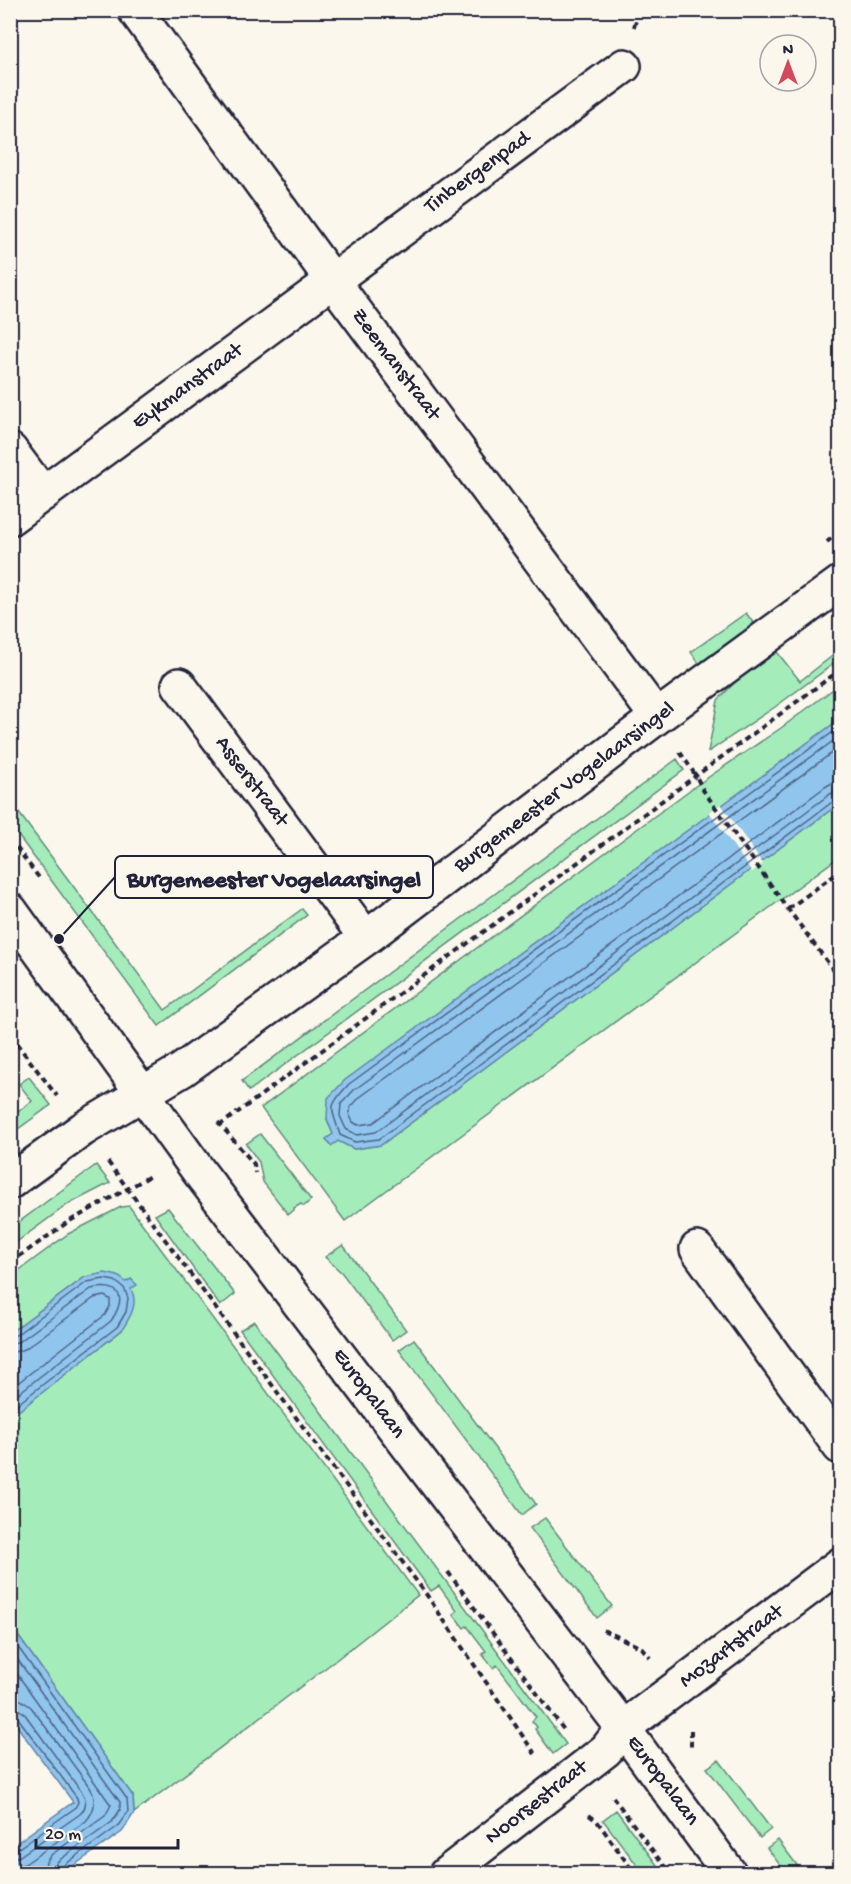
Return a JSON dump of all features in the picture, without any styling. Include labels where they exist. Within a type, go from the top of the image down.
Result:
[{"type":"street","name":"Zeemanstraat","points":[[135,10],[657,717]]},
{"type":"street","name":"Tinbergenpad","points":[[333,280],[624,66]]},
{"type":"street","name":"Eykmanstraat","points":[[10,518],[333,280]]},
{"type":"street","points":[[10,450],[44,494]]},
{"type":"street","name":"Burgemeester Vogelaarsingel","points":[[10,1182],[83,1129],[182,1070],[366,938],[657,717],[840,583]]},
{"type":"street","name":"Asserstraat","points":[[179,685],[366,938]]},
{"type":"street","name":"Europalaan","points":[[10,910],[184,1152],[622,1728],[730,1874]]},
{"type":"street","points":[[698,1249],[840,1447]]},
{"type":"street","name":"Mozartstraat","points":[[622,1728],[840,1565]]},
{"type":"street","name":"Noorsestraat","points":[[446,1874],[606,1750],[622,1728]]},
{"type":"path","points":[[10,1263],[68,1222],[153,1174],[184,1152],[840,670]]},
{"type":"path","points":[[696,776],[703,790],[771,886],[840,979]]},
{"type":"path","points":[[788,909],[840,871]]},
{"type":"path","points":[[10,1035],[128,1188],[426,1594],[557,1787],[597,1821],[635,1874]]},
{"type":"green space","points":[[746,613],[755,625],[700,665],[691,652]]},
{"type":"green space","points":[[840,650],[840,659],[775,707],[708,752],[718,700],[735,682],[777,652],[800,681]]},
{"type":"green space","points":[[840,684],[840,719],[743,792],[327,1119],[333,1134],[326,1140],[331,1145],[338,1141],[354,1149],[381,1145],[840,803],[840,856],[345,1221],[261,1108],[691,789],[781,728]]},
{"type":"green space","points":[[677,759],[684,770],[249,1091],[242,1081]]},
{"type":"green space","points":[[10,801],[165,1010],[302,909],[307,915],[159,1026],[11,826]]},
{"type":"green space","points":[[29,1077],[51,1105],[11,1134],[11,1117],[32,1101],[19,1084]]},
{"type":"green space","points":[[260,1134],[311,1200],[304,1206],[301,1204],[294,1208],[288,1214],[263,1182],[259,1162],[246,1144]]},
{"type":"green space","points":[[96,1165],[110,1183],[67,1205],[11,1246],[11,1228]]},
{"type":"green space","points":[[129,1206],[418,1595],[134,1813],[133,1796],[11,1626],[10,1417],[122,1330],[126,1282],[85,1277],[11,1332],[10,1277],[68,1234],[121,1207]]},
{"type":"green space","points":[[168,1208],[235,1294],[220,1306],[155,1215]]},
{"type":"green space","points":[[343,1245],[406,1330],[392,1340],[342,1273],[325,1257]]},
{"type":"green space","points":[[254,1321],[566,1744],[553,1754],[535,1729],[537,1727],[532,1721],[536,1717],[497,1665],[493,1668],[482,1654],[486,1651],[467,1626],[464,1628],[453,1614],[457,1611],[439,1586],[431,1591],[240,1330]]},
{"type":"green space","points":[[414,1339],[536,1504],[522,1515],[399,1350]]},
{"type":"green space","points":[[545,1518],[612,1606],[597,1618],[530,1528]]},
{"type":"green space","points":[[719,1760],[771,1829],[760,1838],[707,1768]]},
{"type":"green space","points":[[616,1810],[663,1873],[643,1873],[603,1820]]},
{"type":"green space","points":[[778,1840],[803,1873],[786,1873],[767,1848]]},
{"type":"water","points":[[840,719],[840,803],[381,1145],[354,1149],[338,1141],[331,1146],[326,1139],[333,1134],[327,1119],[328,1098],[345,1080]]},
{"type":"water","points":[[105,1273],[118,1276],[126,1282],[131,1279],[137,1285],[131,1289],[134,1305],[122,1330],[11,1417],[11,1332],[85,1277]]},
{"type":"water","points":[[11,1626],[133,1796],[134,1813],[122,1832],[63,1873],[11,1873],[11,1847],[73,1802],[11,1718]]},
{"type":"pier","points":[[721,804],[763,864],[752,872],[709,812]]},
{"type":"place","name":"Burgemeester Vogelaarsingel","points":[[59,939]]}]
